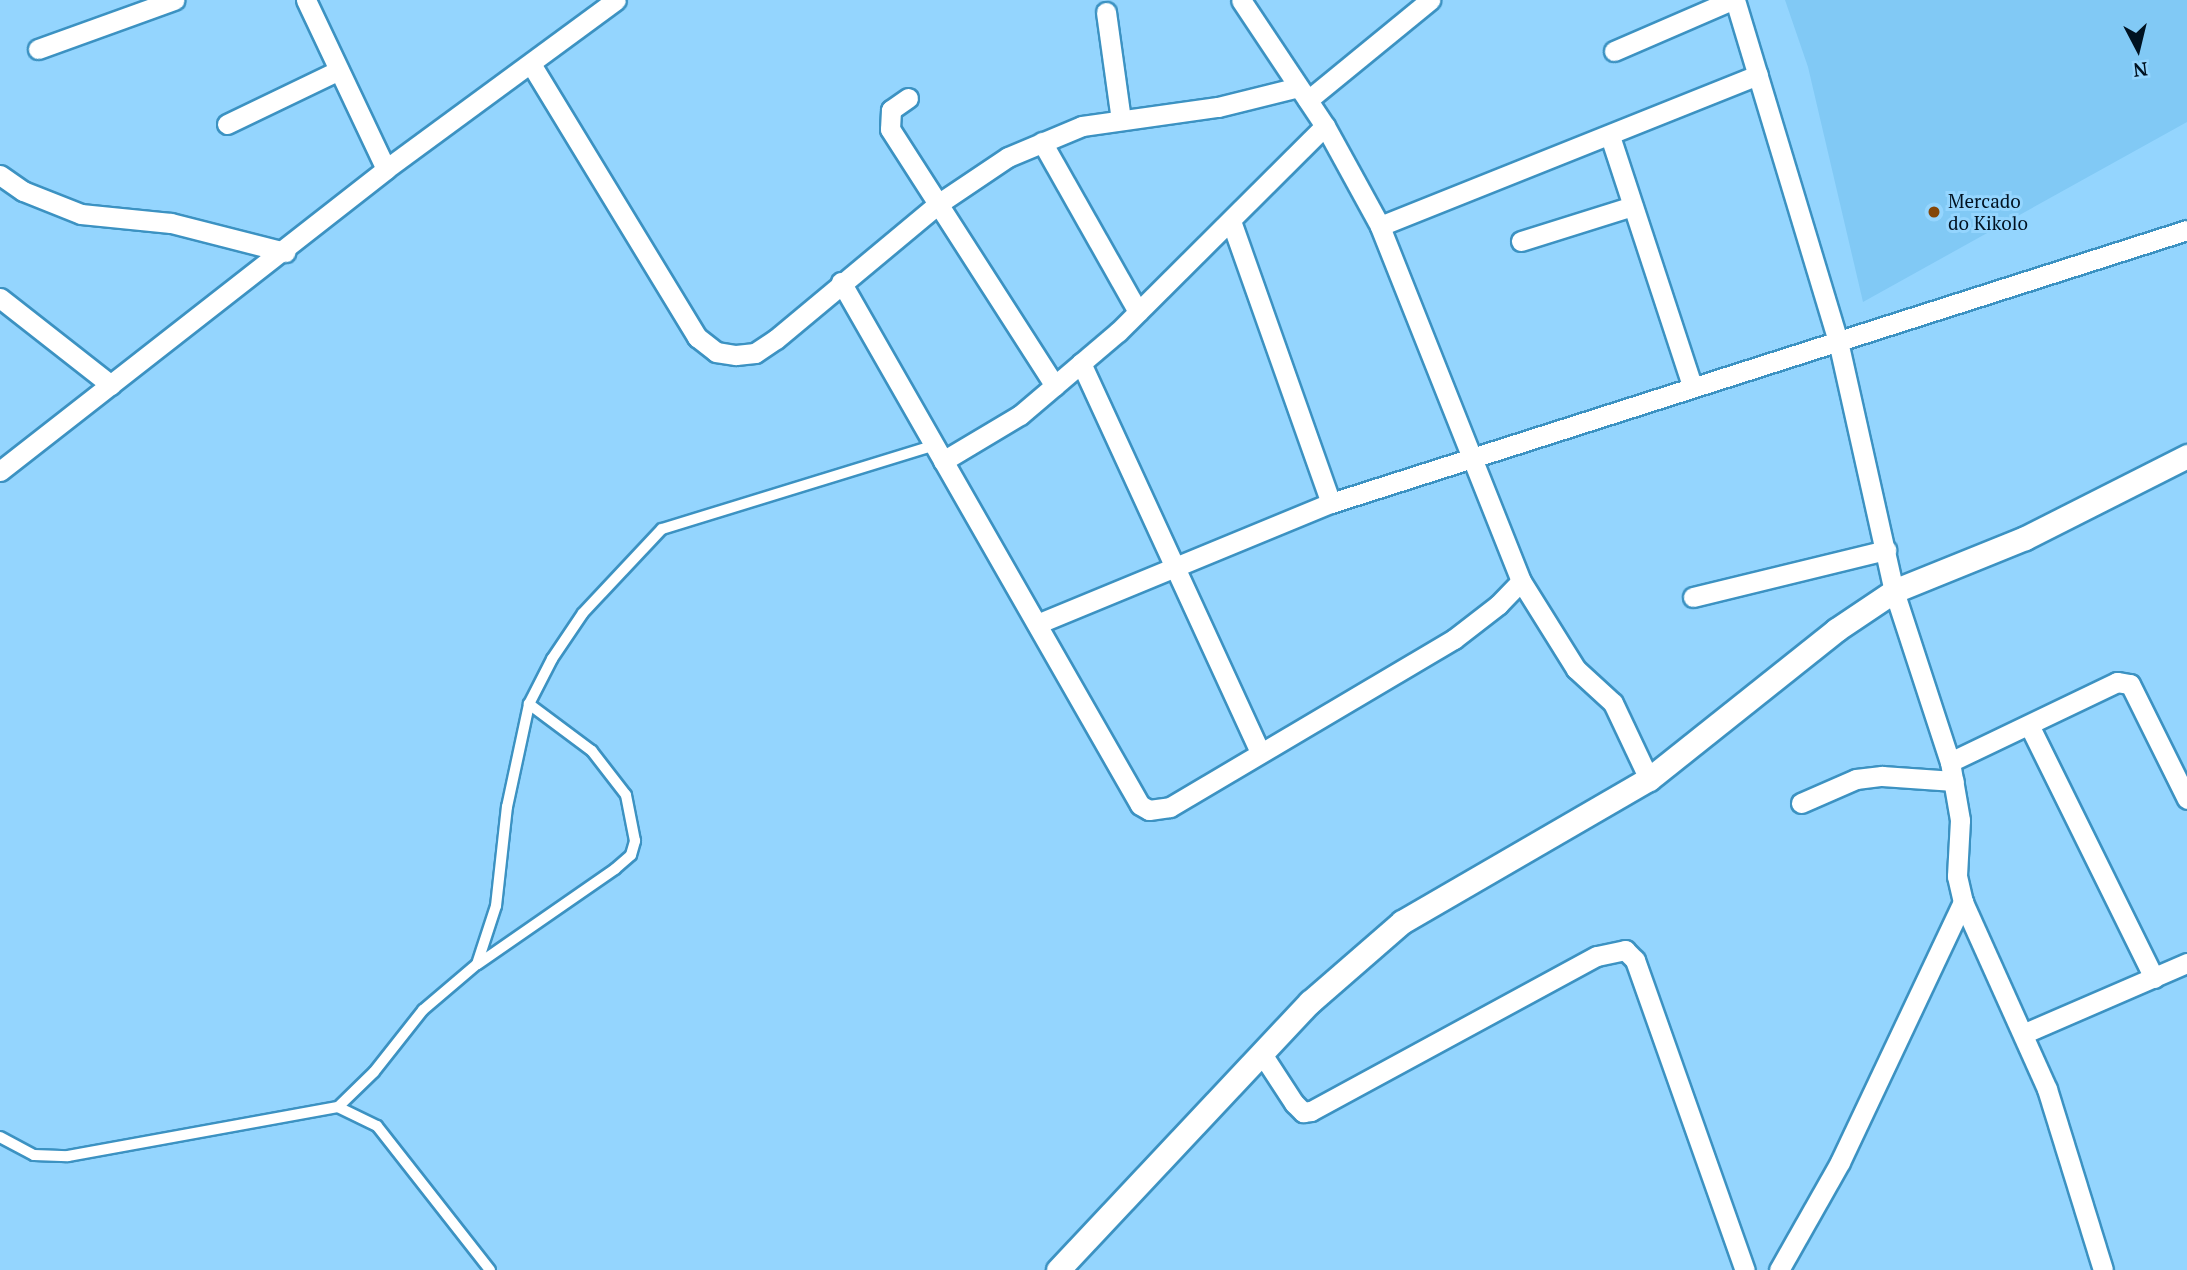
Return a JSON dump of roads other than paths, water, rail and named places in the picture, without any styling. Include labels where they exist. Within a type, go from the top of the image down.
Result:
[{"type":"street","points":[[38,49],[174,0]]},
{"type":"street","points":[[306,0],[386,169]]},
{"type":"street","points":[[1241,0],[1325,126],[1380,226],[1469,456],[1521,581],[1576,669],[1613,703],[1649,779]]},
{"type":"street","points":[[531,64],[697,337],[716,352],[755,353],[938,204],[1008,157],[1082,126],[1303,94],[1430,0]]},
{"type":"street","points":[[1614,51],[1733,0],[1838,341],[1894,591],[1952,771],[1960,820],[1957,876],[1963,902],[2025,1033],[2103,1270]]},
{"type":"street","points":[[0,471],[285,252],[386,169],[531,64],[607,3]]},
{"type":"street","points":[[1106,12],[1121,120]]},
{"type":"street","points":[[227,124],[339,70]]},
{"type":"street","points":[[1380,226],[1758,75]]},
{"type":"street","points":[[908,98],[891,110],[890,129],[1055,386]]},
{"type":"street","points":[[939,453],[1020,415],[1055,386],[1138,312],[1325,126]]},
{"type":"street","points":[[1610,136],[1692,385]]},
{"type":"street","points":[[1042,142],[1138,312]]},
{"type":"street","points":[[0,175],[23,191],[81,214],[171,223],[285,252]]},
{"type":"street","points":[[1521,240],[1633,206]]},
{"type":"street","points":[[1231,221],[1331,503]]},
{"type":"street","points":[[1037,624],[1173,565],[1331,503],[1469,456],[2187,230]]},
{"type":"street","points":[[841,282],[1140,805],[1149,810],[1170,807],[1454,639],[1499,605],[1521,581]]},
{"type":"street","points":[[0,298],[111,385]]},
{"type":"street","points":[[1081,363],[1260,753]]},
{"type":"street","points":[[1058,1270],[1310,1002],[1402,922],[1649,779],[1836,631],[1894,591],[2025,538],[2187,456]]},
{"type":"street","points":[[1693,597],[1886,550]]},
{"type":"street","points":[[1801,803],[1856,779],[1952,771],[2117,682],[2130,684],[2187,799]]},
{"type":"street","points":[[2030,727],[2154,978]]},
{"type":"street","points":[[1779,1270],[1840,1162],[1963,902]]},
{"type":"street","points":[[1262,1054],[1294,1103],[1303,1112],[1311,1111],[1597,956],[1625,950],[1635,960],[1745,1270]]},
{"type":"street","points":[[2025,1033],[2187,962]]},
{"type":"lane","points":[[477,964],[496,906],[507,807],[529,704],[552,659],[583,613],[663,529],[939,453]]},
{"type":"lane","points":[[0,1137],[34,1155],[68,1156],[338,1107],[374,1072],[423,1010],[477,964],[615,869],[631,855],[635,841],[626,795],[592,751],[529,704]]},
{"type":"lane","points":[[338,1107],[377,1126],[456,1221],[490,1270]]},
{"type":"place","name":"Mercado do Kikolo","points":[[1934,212]]}]
